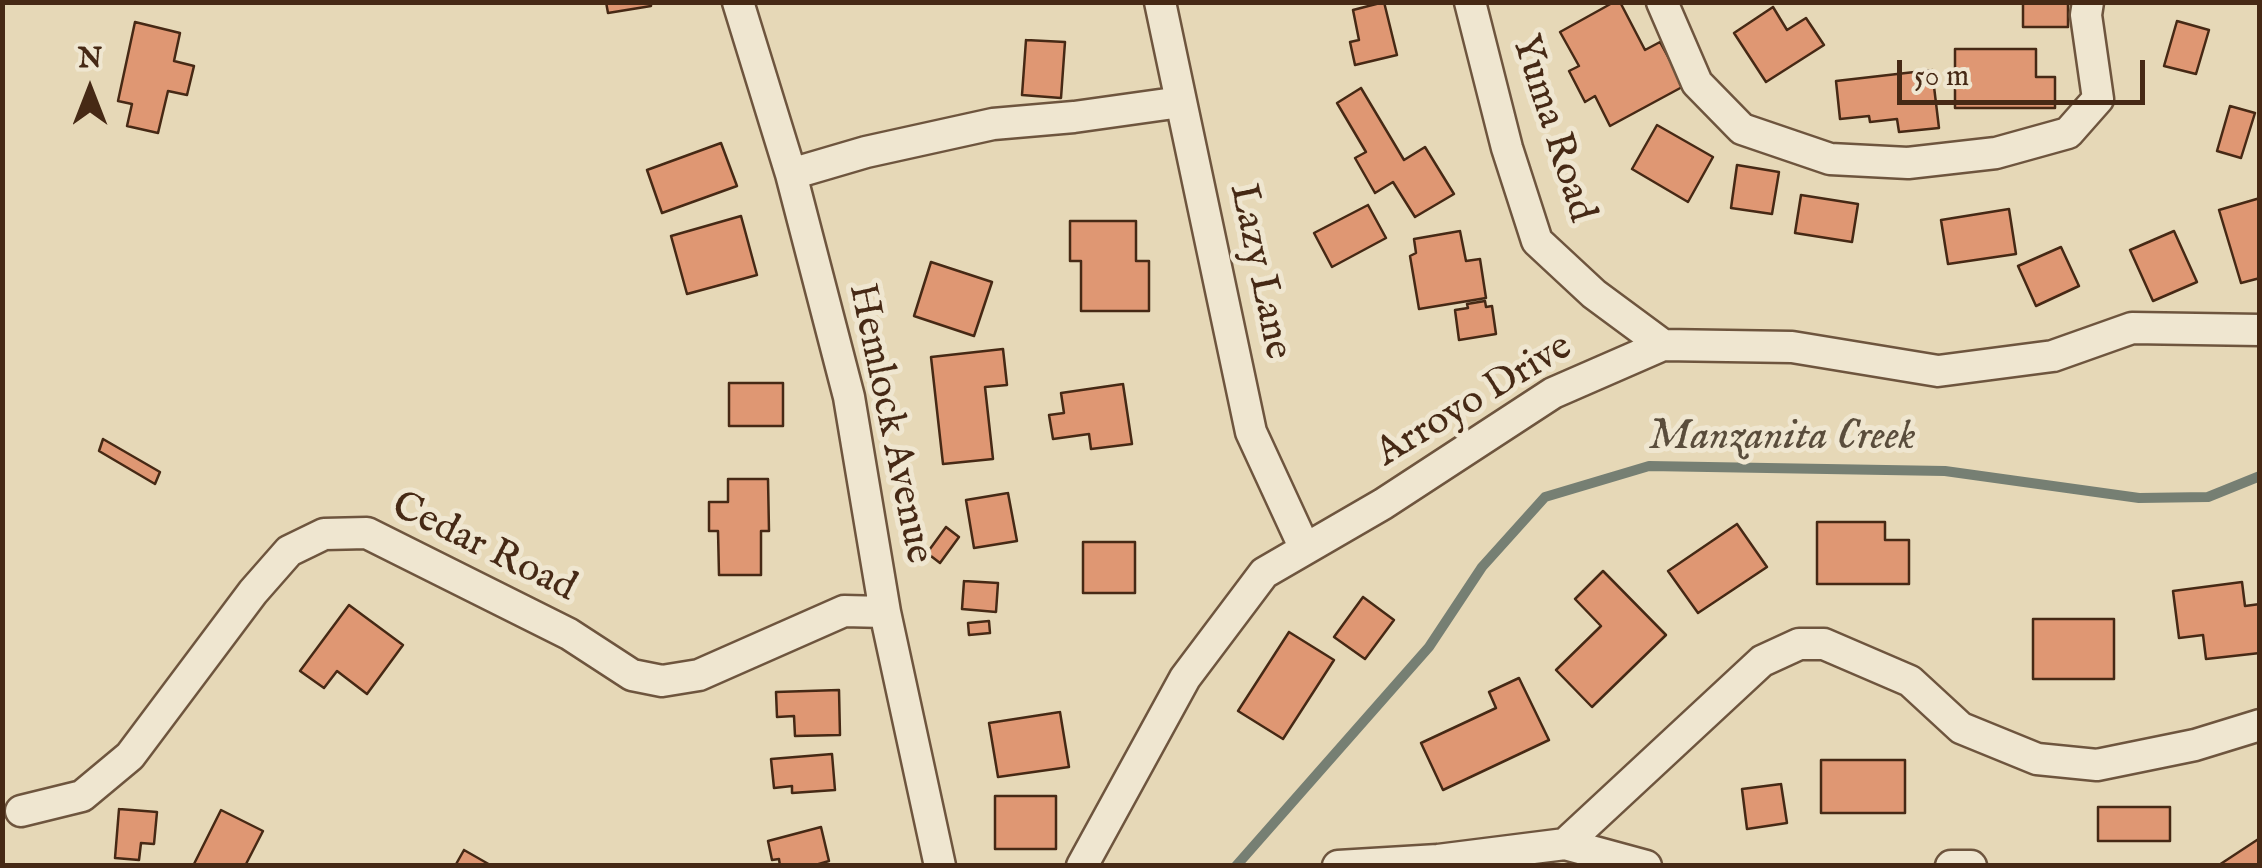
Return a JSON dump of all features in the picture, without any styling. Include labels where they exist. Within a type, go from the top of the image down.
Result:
[{"type":"street","name":"Hemlock Avenue","points":[[738,2],[792,174],[848,398],[885,612],[940,866]]},
{"type":"street","name":"Lazy Lane","points":[[1160,2],[1251,432],[1305,549]]},
{"type":"street","name":"Yuma Road","points":[[1470,2],[1507,148],[1537,241],[1594,294],[1663,345]]},
{"type":"street","points":[[1662,2],[1697,83],[1742,128],[1830,159],[1908,163],[1996,153],[2068,133],[2098,99],[2086,15],[2088,2]]},
{"type":"street","points":[[792,174],[866,152],[992,124],[1181,102]]},
{"type":"street","name":"Arroyo Drive","points":[[1082,866],[1184,678],[1264,573],[1384,504],[1553,393],[1663,345],[1792,347],[1938,370],[2053,356],[2132,328],[2260,330]]},
{"type":"street","name":"Cedar Road","points":[[21,811],[82,796],[130,756],[252,592],[289,551],[324,534],[368,534],[569,634],[632,676],[662,681],[699,675],[844,611],[885,612]]},
{"type":"street","points":[[1566,844],[1762,661],[1799,644],[1824,644],[1910,681],[1961,728],[2037,760],[2096,765],[2195,745],[2260,725]]},
{"type":"street","points":[[1338,866],[1481,860],[1566,844],[1646,866]]},
{"type":"street","points":[[1951,866],[1972,866]]},
{"type":"building","points":[[606,2],[651,2],[651,6],[608,13]]},
{"type":"building","points":[[1384,2],[1397,55],[1355,65],[1350,42],[1359,40],[1353,10]]},
{"type":"building","points":[[1620,2],[1645,50],[1660,42],[1684,86],[1610,126],[1595,96],[1585,102],[1569,71],[1579,66],[1560,32]]},
{"type":"building","points":[[2023,2],[2068,2],[2068,27],[2023,27]]},
{"type":"building","points":[[1773,7],[1787,30],[1806,18],[1824,45],[1766,82],[1734,33]]},
{"type":"building","points":[[2177,21],[2209,30],[2196,74],[2164,66]]},
{"type":"building","points":[[135,22],[180,33],[174,61],[194,66],[187,95],[168,91],[158,133],[127,126],[132,104],[118,101]]},
{"type":"building","points":[[1026,40],[1065,42],[1061,98],[1022,95]]},
{"type":"building","points":[[1955,49],[2036,49],[2036,77],[2055,77],[2055,108],[1955,108]]},
{"type":"building","points":[[1932,70],[1939,128],[1899,132],[1897,119],[1840,119],[1836,81]]},
{"type":"building","points":[[1361,88],[1404,160],[1425,147],[1454,194],[1415,217],[1393,182],[1375,193],[1355,158],[1366,152],[1337,103]]},
{"type":"building","points":[[2230,106],[2255,113],[2241,158],[2217,151]]},
{"type":"building","points":[[1657,125],[1713,157],[1688,202],[1632,169]]},
{"type":"building","points":[[721,143],[737,186],[662,213],[647,170]]},
{"type":"building","points":[[1737,165],[1779,172],[1772,214],[1731,208]]},
{"type":"building","points":[[1801,195],[1858,204],[1852,242],[1795,233]]},
{"type":"building","points":[[2260,198],[2260,278],[2241,283],[2219,210]]},
{"type":"building","points":[[1368,205],[1386,238],[1332,267],[1314,233]]},
{"type":"building","points":[[2009,209],[2016,254],[1948,264],[1941,220]]},
{"type":"building","points":[[741,216],[757,275],[687,294],[671,236]]},
{"type":"building","points":[[1070,221],[1136,221],[1136,261],[1149,261],[1149,311],[1081,311],[1081,261],[1070,261]]},
{"type":"building","points":[[1460,231],[1466,261],[1480,259],[1486,298],[1419,309],[1410,256],[1416,253],[1414,239]]},
{"type":"building","points":[[2174,231],[2197,282],[2153,301],[2130,250]]},
{"type":"building","points":[[2061,247],[2079,286],[2036,306],[2018,266]]},
{"type":"building","points":[[931,262],[992,282],[974,336],[914,316]]},
{"type":"building","points":[[1485,301],[1486,307],[1492,306],[1496,334],[1459,340],[1455,310]]},
{"type":"building","points":[[1003,349],[1007,385],[985,387],[993,459],[943,464],[931,357]]},
{"type":"building","points":[[729,383],[783,383],[783,426],[729,426]]},
{"type":"building","points":[[1123,384],[1132,444],[1091,449],[1089,434],[1053,439],[1049,415],[1064,413],[1061,393]]},
{"type":"building","points":[[103,439],[160,472],[155,484],[99,451]]},
{"type":"building","points":[[728,479],[768,479],[769,531],[761,531],[761,575],[719,575],[718,531],[709,531],[709,502],[728,502]]},
{"type":"building","points":[[1008,493],[1017,541],[974,548],[966,500]]},
{"type":"building","points":[[1817,522],[1885,522],[1885,540],[1909,540],[1909,584],[1817,584]]},
{"type":"building","points":[[1737,524],[1767,567],[1698,613],[1668,571]]},
{"type":"building","points":[[946,527],[959,537],[940,563],[927,553]]},
{"type":"building","points":[[1083,542],[1135,542],[1135,593],[1083,593]]},
{"type":"building","points":[[1603,571],[1666,635],[1592,707],[1556,670],[1601,626],[1575,599]]},
{"type":"building","points":[[964,581],[998,583],[996,612],[962,609]]},
{"type":"building","points":[[2242,582],[2245,606],[2260,604],[2260,653],[2206,659],[2203,635],[2179,638],[2173,591]]},
{"type":"building","points":[[1363,597],[1394,620],[1365,659],[1334,637]]},
{"type":"building","points":[[349,605],[403,645],[367,694],[337,671],[324,688],[300,671]]},
{"type":"building","points":[[2033,619],[2114,619],[2114,679],[2033,679]]},
{"type":"building","points":[[989,621],[990,633],[969,635],[968,623]]},
{"type":"building","points":[[1289,632],[1334,660],[1283,739],[1238,711]]},
{"type":"building","points":[[1519,678],[1549,740],[1443,790],[1421,743],[1496,708],[1489,692]]},
{"type":"building","points":[[839,690],[840,735],[795,736],[794,716],[777,717],[776,692]]},
{"type":"building","points":[[1060,712],[1069,767],[998,777],[989,723]]},
{"type":"building","points":[[832,754],[835,790],[792,793],[792,786],[774,788],[771,759]]},
{"type":"building","points":[[1821,760],[1905,760],[1905,813],[1821,813]]},
{"type":"building","points":[[1781,784],[1787,823],[1747,829],[1742,789]]},
{"type":"building","points":[[995,796],[1056,796],[1056,849],[995,849]]},
{"type":"building","points":[[2098,807],[2170,807],[2170,841],[2098,841]]},
{"type":"building","points":[[119,809],[157,812],[154,844],[141,843],[139,860],[115,858]]},
{"type":"building","points":[[221,810],[263,831],[245,866],[193,866]]},
{"type":"building","points":[[821,827],[829,861],[812,866],[780,866],[779,859],[772,860],[768,841]]},
{"type":"building","points":[[2260,838],[2260,866],[2219,866],[2219,865]]},
{"type":"building","points":[[464,850],[492,866],[455,866]]},
{"type":"waterway","name":"Manzanita Creek","points":[[1236,866],[1429,647],[1482,567],[1545,497],[1649,466],[1945,471],[2139,498],[2208,497],[2260,476]]}]
